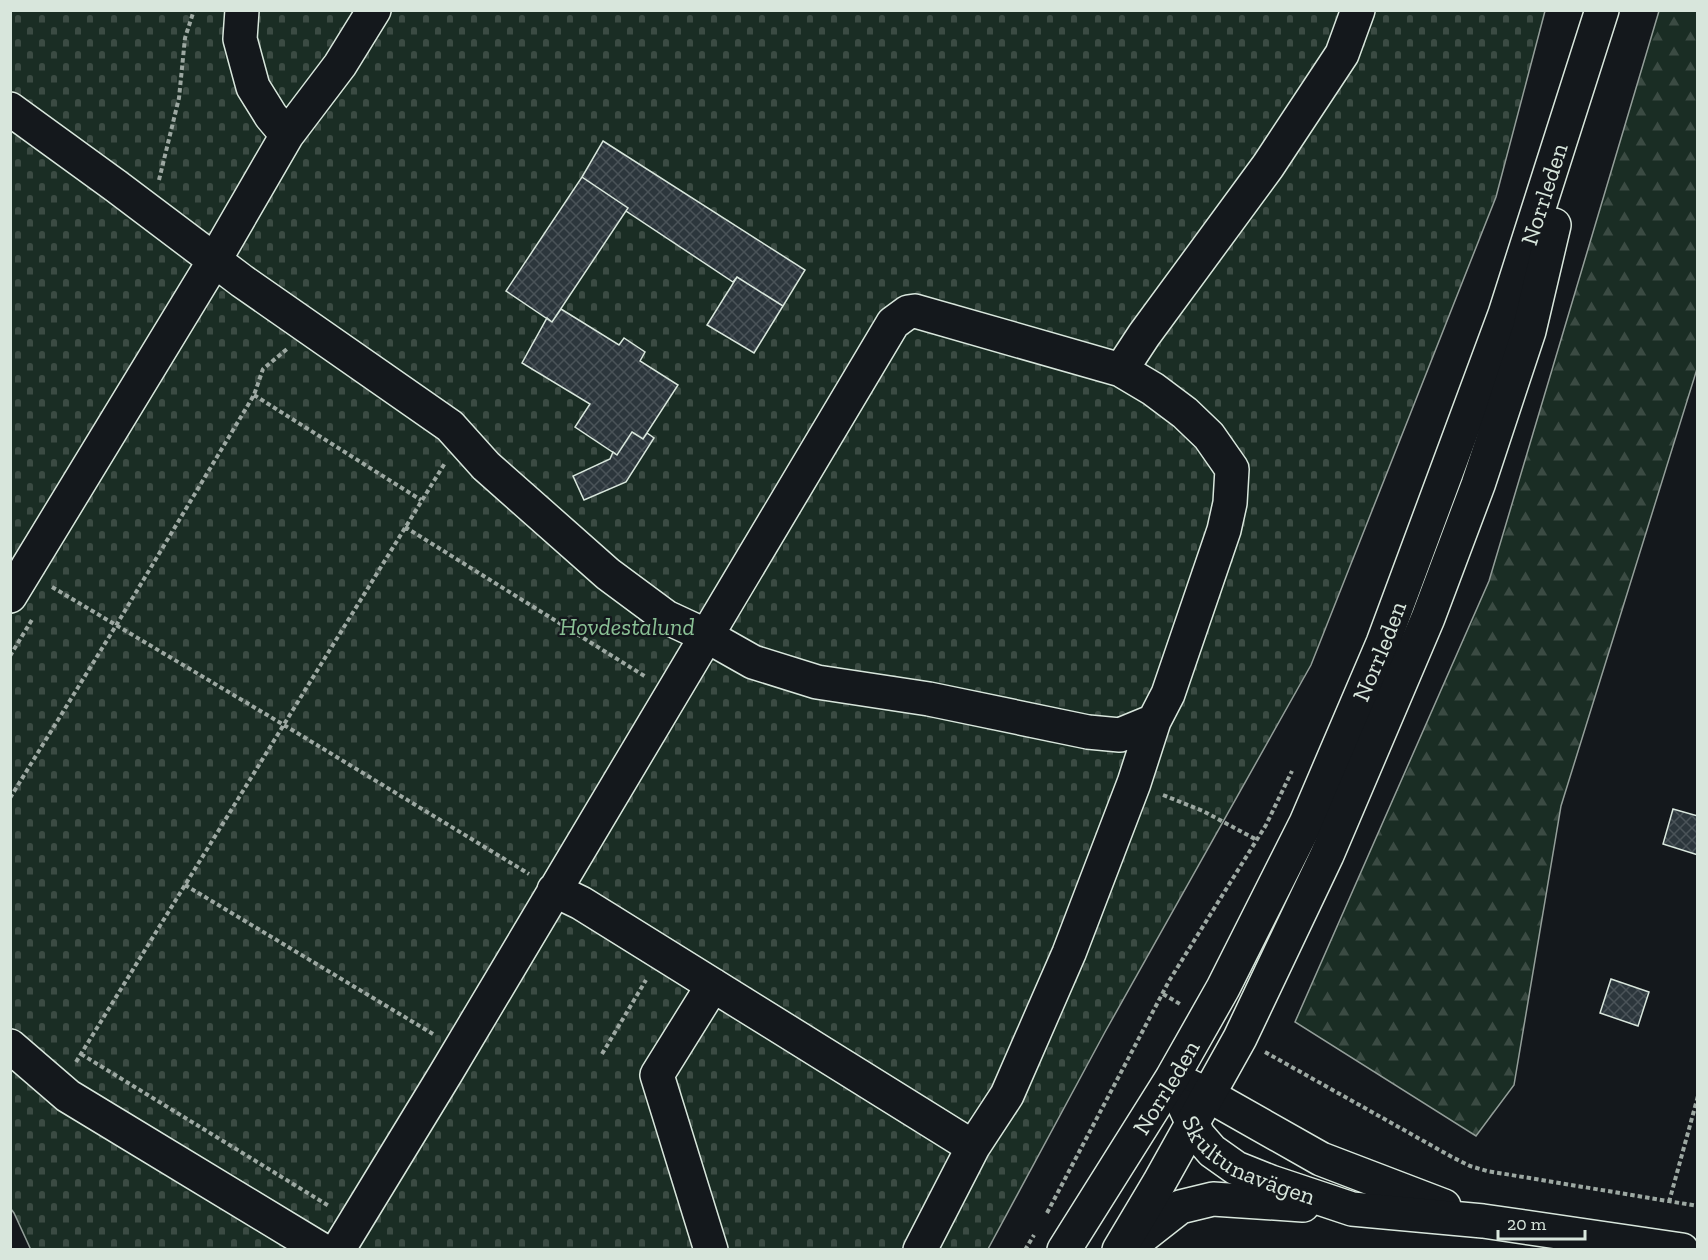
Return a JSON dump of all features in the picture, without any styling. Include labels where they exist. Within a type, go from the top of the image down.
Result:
[{"type":"main road","points":[[242,10],[240,39],[253,87],[271,116],[287,135]]},
{"type":"main road","points":[[10,596],[214,261],[287,135],[340,65],[375,10]]},
{"type":"main road","points":[[1121,370],[1274,157],[1342,54],[1358,10]]},
{"type":"main road","name":"Norrleden","points":[[1119,1250],[1235,1048],[1336,834],[1428,618],[1478,485],[1529,332],[1604,10]]},
{"type":"main road","name":"Norrleden","points":[[1064,1250],[1172,1078],[1240,957],[1301,834],[1383,643],[1505,315],[1604,10]]},
{"type":"main road","points":[[10,109],[214,261],[450,426],[486,466],[608,574],[666,617],[707,636],[753,662],[817,682],[928,699],[1089,732],[1120,735],[1154,721]]},
{"type":"main road","points":[[338,1250],[893,323],[908,312],[915,311],[1121,370],[1153,389],[1185,414],[1209,436],[1232,469],[1230,503],[1224,530],[1168,694],[1154,721],[1134,783],[1069,953],[1007,1095],[973,1147],[920,1250]]},
{"type":"main road","points":[[554,890],[581,903],[973,1147]]},
{"type":"main road","points":[[711,1250],[657,1075],[713,985]]},
{"type":"main road","points":[[10,1046],[68,1096],[322,1250]]},
{"type":"main road","points":[[1235,1048],[1255,1122]]},
{"type":"main road","name":"Skultunavägen","points":[[1172,1078],[1208,1095],[1321,1160],[1483,1221]]},
{"type":"main road","name":"Skultunavägen","points":[[1172,1078],[1198,1135],[1212,1151],[1236,1167],[1271,1182],[1352,1209],[1483,1221],[1682,1250]]},
{"type":"main road","points":[[1125,1250],[1180,1207],[1213,1199],[1352,1209]]},
{"type":"path","points":[[150,212],[179,98],[185,38],[194,10]]},
{"type":"path","points":[[10,798],[254,395],[263,369],[302,337],[308,327]]},
{"type":"path","points":[[254,395],[421,500]]},
{"type":"path","points":[[60,1089],[461,438]]},
{"type":"path","points":[[405,527],[673,693]]},
{"type":"path","points":[[52,586],[554,890]]},
{"type":"path","points":[[1042,1223],[1169,981],[1266,825],[1296,761]]},
{"type":"path","points":[[1134,783],[1203,811],[1257,840]]},
{"type":"path","points":[[185,885],[459,1050]]},
{"type":"path","points":[[602,1054],[662,953]]},
{"type":"path","points":[[1235,1048],[1470,1166],[1487,1171],[1698,1206]]},
{"type":"path","points":[[81,1054],[355,1222]]},
{"type":"path","points":[[1669,1202],[1698,1096]]},
{"type":"path","points":[[1025,1250],[1036,1232]]},
{"type":"green space","name":"Hovdestalund","points":[[11,11],[1545,11],[1496,197],[1311,665],[1105,1032],[988,1249],[31,1250],[11,1209]]},
{"type":"green space","points":[[1659,11],[1697,11],[1697,369],[1561,806],[1514,1085],[1476,1136],[1295,1022],[1489,581]]},
{"type":"building","points":[[603,141],[805,270],[783,306],[737,277],[733,282],[626,211],[628,208],[582,177]]},
{"type":"building","points":[[582,177],[628,208],[552,322],[506,291]]},
{"type":"building","points":[[737,277],[783,306],[754,353],[707,325]]},
{"type":"building","points":[[561,309],[619,345],[624,338],[645,352],[640,361],[678,385],[643,439],[632,432],[617,455],[575,427],[590,404],[522,363],[547,318],[552,322]]},
{"type":"building","points":[[632,432],[643,439],[647,433],[654,438],[626,482],[584,500],[573,476],[610,459],[613,452],[617,455]]},
{"type":"building","points":[[1673,809],[1698,816],[1698,855],[1663,844]]},
{"type":"building","points":[[1611,979],[1649,992],[1638,1026],[1600,1013]]}]
